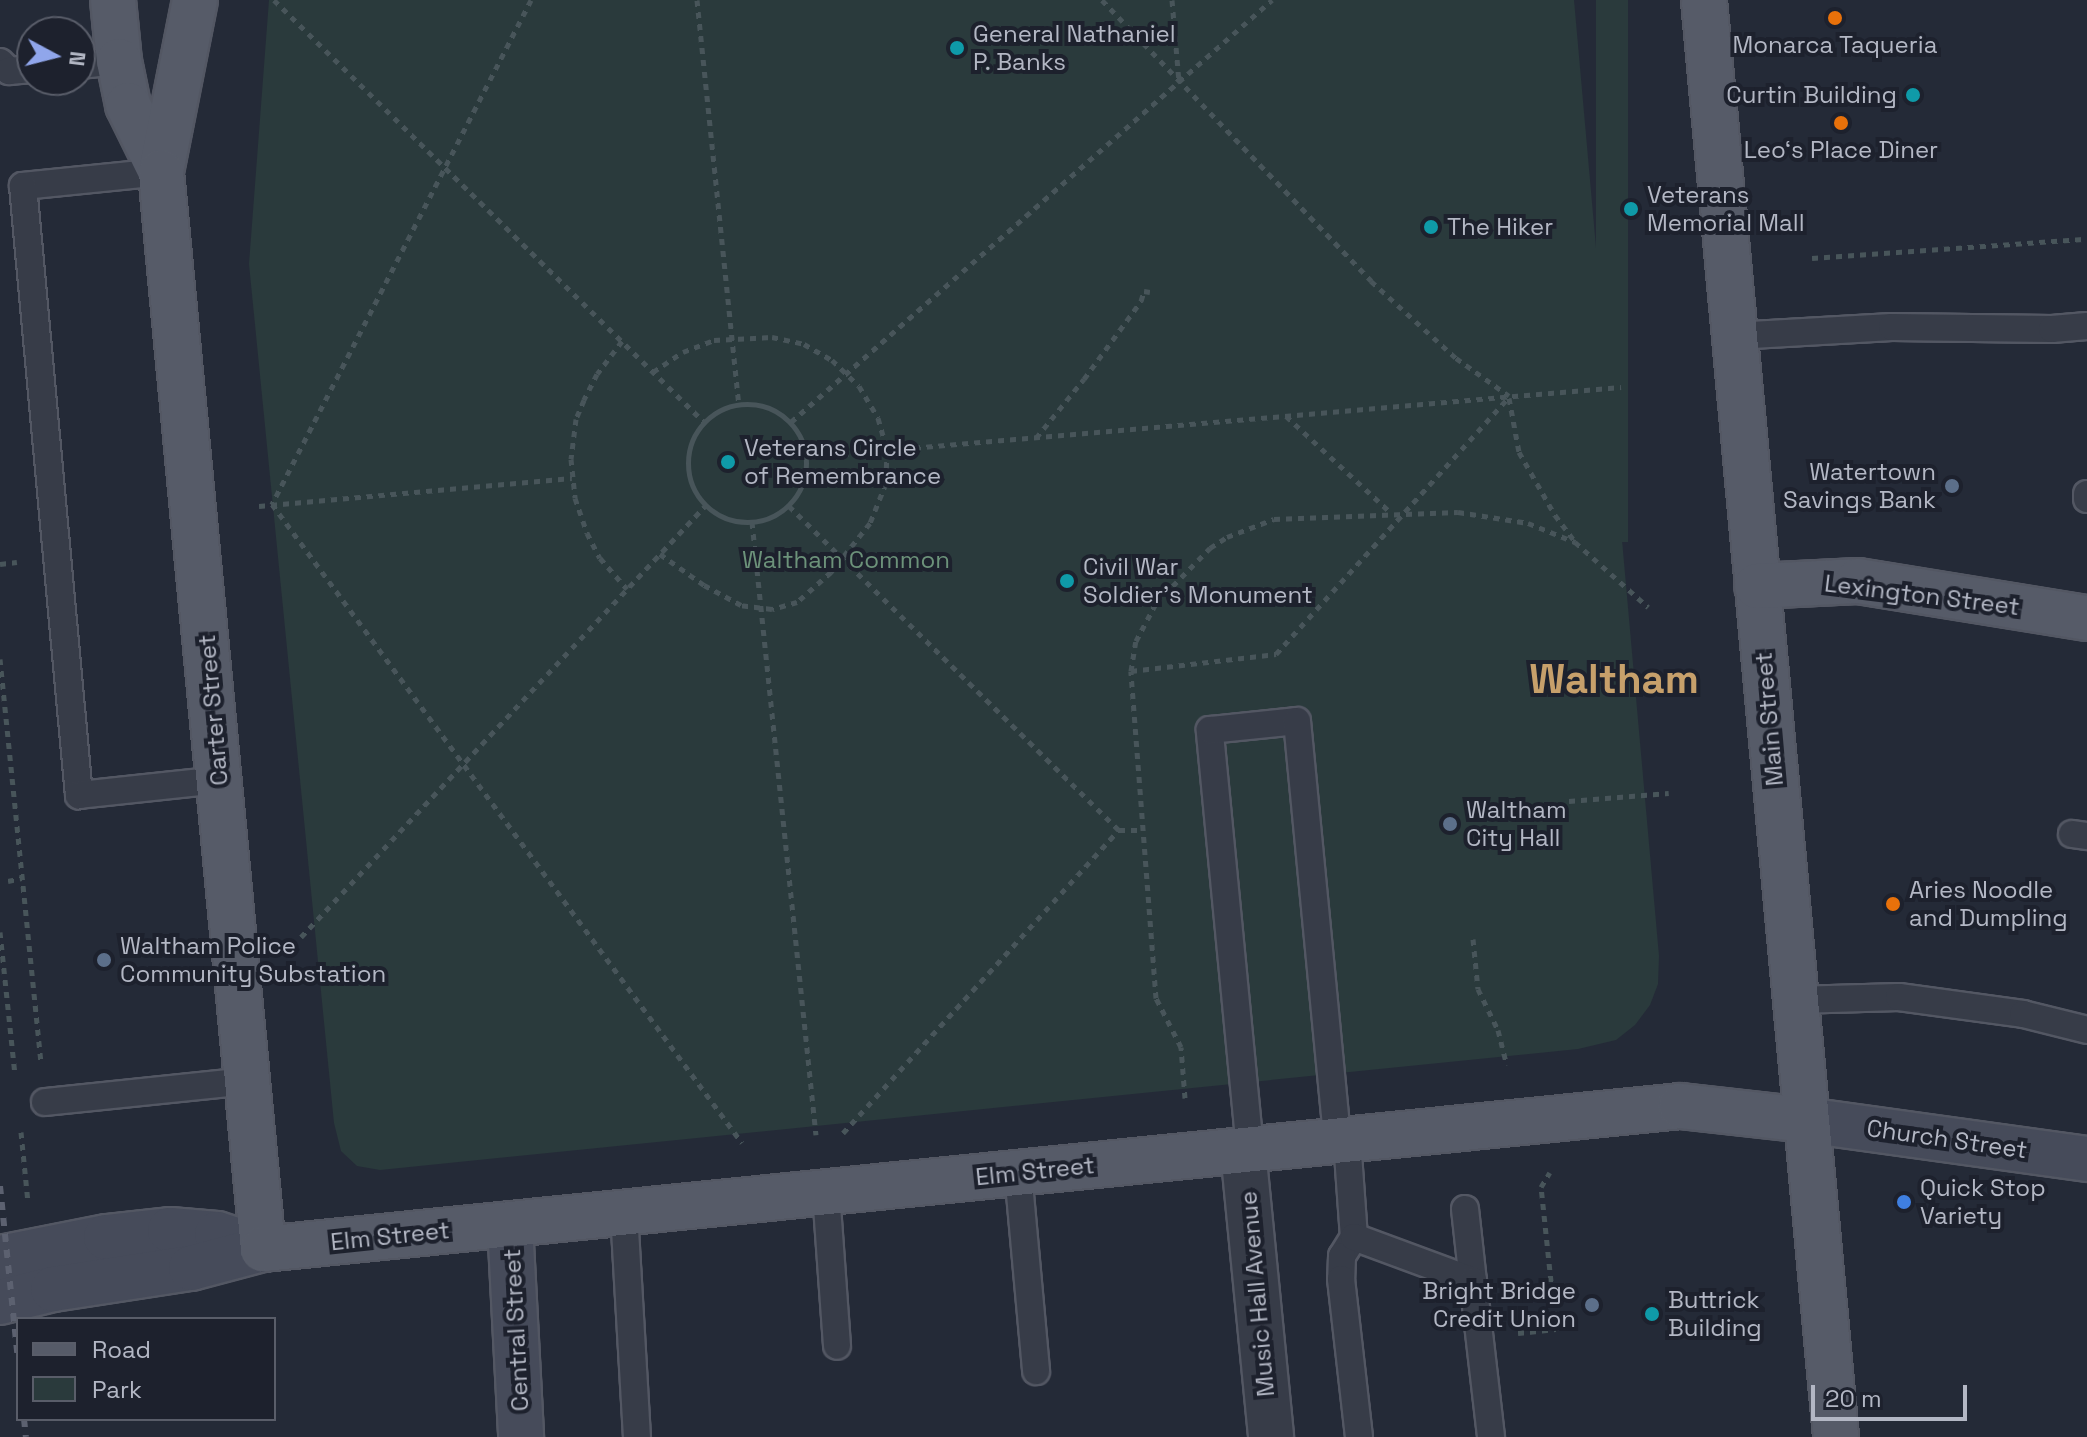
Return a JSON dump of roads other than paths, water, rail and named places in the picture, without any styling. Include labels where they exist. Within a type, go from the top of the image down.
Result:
[{"type":"main road","name":"Carter Street","points":[[113,0],[100,63],[161,172]]},
{"type":"main road","name":"Carter Street","points":[[195,0],[161,172],[263,1249]]},
{"type":"main road","name":"Main Street","points":[[1704,0],[1836,1437]]},
{"type":"main road","name":"Lexington Street","points":[[1757,586],[1858,581],[2087,618]]},
{"type":"main road","name":"Elm Street","points":[[0,1302],[65,1287],[191,1268],[263,1249],[1018,1172],[1692,1106],[1806,1120]]},
{"type":"main road","name":"Church Street","points":[[1806,1120],[2087,1159]]},
{"type":"main road","name":"Central Street","points":[[510,1224],[521,1437]]},
{"type":"main road","name":"Elm Street","points":[[0,1258],[106,1237],[170,1230],[217,1234],[263,1249]]},
{"type":"street","name":"Music Hall Avenue","points":[[1247,1150],[1271,1437]]},
{"type":"lane","points":[[161,172],[23,186],[77,779],[79,795],[219,780]]},
{"type":"lane","points":[[1734,336],[1892,327],[2052,329],[2087,326]]},
{"type":"lane","points":[[1247,1150],[1210,730],[1297,721],[1354,1237],[1342,1256],[1341,1279],[1359,1437]]},
{"type":"lane","points":[[1795,1000],[1899,997],[2023,1014],[2087,1030]]},
{"type":"lane","points":[[45,1102],[247,1081]]},
{"type":"lane","points":[[1018,1172],[1036,1371]]},
{"type":"lane","points":[[826,1192],[837,1346]]},
{"type":"lane","points":[[1465,1209],[1491,1437]]},
{"type":"lane","points":[[624,1212],[637,1437]]},
{"type":"lane","points":[[1354,1237],[1473,1281]]},
{"type":"railway","points":[[0,1186],[16,1341]]},
{"type":"railway","points":[[24,1421],[26,1437]]},
{"type":"place","name":"Monarca Taqueria","points":[[1835,18]]},
{"type":"place","name":"General Nathaniel P. Banks","points":[[957,48]]},
{"type":"place","name":"Curtin Building","points":[[1913,95]]},
{"type":"place","name":"Leo‘s Place Diner","points":[[1841,123]]},
{"type":"place","name":"Veterans Memorial Mall","points":[[1631,209]]},
{"type":"place","name":"The Hiker","points":[[1431,227]]},
{"type":"place","name":"Veterans Circle of Remembrance","points":[[728,462]]},
{"type":"place","name":"Watertown Savings Bank","points":[[1952,486]]},
{"type":"place","name":"Civil War Soldier's Monument","points":[[1067,581]]},
{"type":"place","name":"Waltham City Hall","points":[[1450,824]]},
{"type":"place","name":"Aries Noodle and Dumpling","points":[[1893,904]]},
{"type":"place","name":"Waltham Police Community Substation","points":[[104,960]]},
{"type":"place","name":"Quick Stop Variety","points":[[1904,1202]]},
{"type":"place","name":"Bright Bridge Credit Union","points":[[1592,1305]]},
{"type":"place","name":"Buttrick Building","points":[[1652,1314]]},
{"type":"district","name":"Waltham","points":[[1614,680]]},
{"type":"park label","name":"Waltham Common","points":[[846,560]]}]
